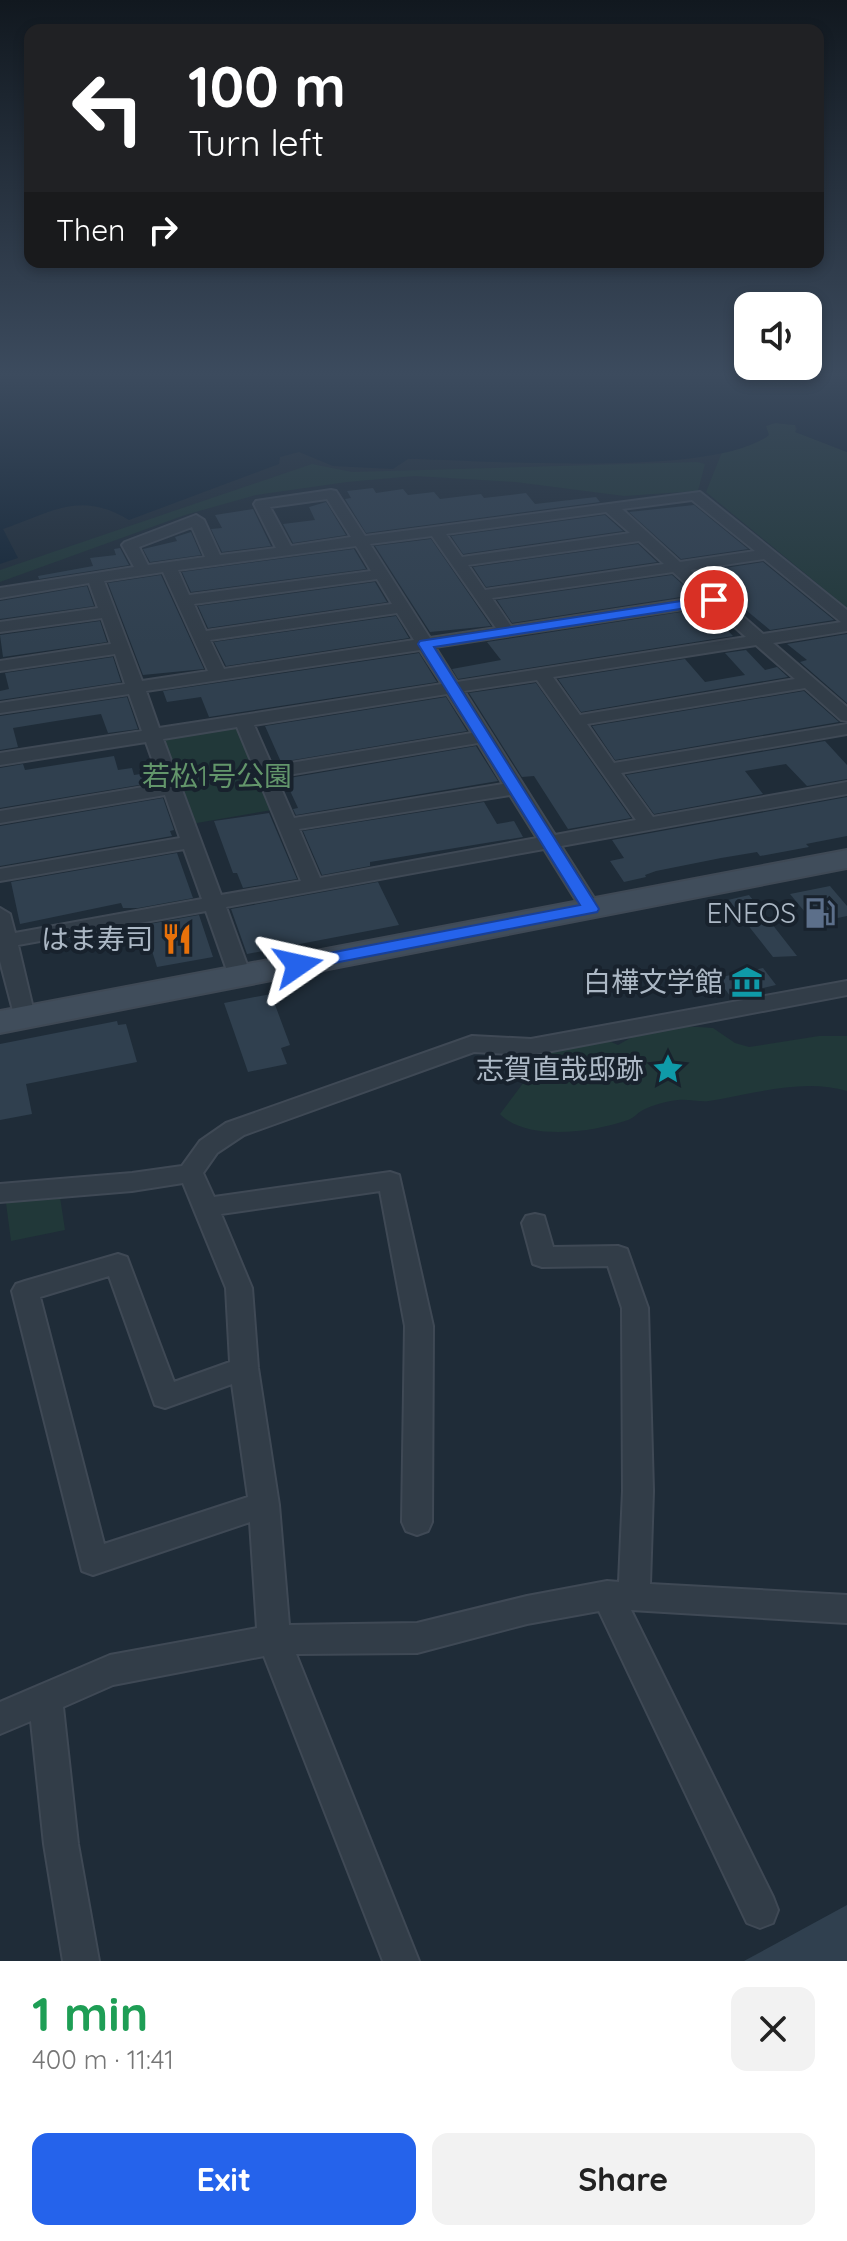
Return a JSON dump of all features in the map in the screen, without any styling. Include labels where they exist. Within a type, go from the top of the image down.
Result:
[{"type":"street","points":[[286,551],[261,504],[331,494],[591,909]]},
{"type":"street","points":[[0,593],[143,570],[695,495],[847,618]]},
{"type":"street","points":[[610,507],[847,716]]},
{"type":"street","points":[[143,570],[130,545],[196,520],[215,561]]},
{"type":"street","points":[[436,531],[507,632]]},
{"type":"street","points":[[458,562],[643,536]]},
{"type":"street","points":[[482,595],[766,554]]},
{"type":"street","points":[[168,567],[218,675]]},
{"type":"street","points":[[183,601],[381,574]]},
{"type":"street","points":[[95,577],[240,976]]},
{"type":"street","points":[[0,708],[714,600]]},
{"type":"street","points":[[200,637],[402,607]]},
{"type":"street","points":[[0,627],[108,612]]},
{"type":"street","points":[[0,759],[847,626]]},
{"type":"street","points":[[0,666],[121,648]]},
{"type":"street","points":[[542,674],[648,824]]},
{"type":"street","points":[[575,721],[810,682]]},
{"type":"street","points":[[243,721],[313,885]]},
{"type":"street","points":[[609,769],[847,729]]},
{"type":"street","points":[[265,773],[484,737]]},
{"type":"street","points":[[0,817],[170,788]]},
{"type":"street","points":[[287,825],[516,788]]},
{"type":"street","points":[[3,942],[847,788]]},
{"type":"street","points":[[0,875],[190,842]]},
{"type":"street","points":[[0,914],[12,1019],[847,859]]},
{"type":"street","points":[[401,1961],[274,1640],[264,1505],[244,1368],[239,1288],[191,1173],[197,1157],[216,1139],[235,1129],[472,1044],[531,1047],[847,988]]},
{"type":"street","points":[[0,1193],[132,1182],[191,1173]]},
{"type":"street","points":[[207,1207],[390,1181],[419,1326],[417,1522]]},
{"type":"street","points":[[535,1223],[542,1257],[618,1256],[635,1308],[638,1491],[621,1595],[760,1910]]},
{"type":"street","points":[[244,1368],[165,1397],[118,1264],[25,1291],[93,1561],[264,1505]]},
{"type":"street","points":[[0,1718],[110,1670],[274,1640],[417,1638],[527,1610],[621,1595],[847,1609]]},
{"type":"street","points":[[45,1696],[61,1844],[81,1961]]},
{"type":"green space","points":[[718,463],[847,463],[847,608],[706,492]]},
{"type":"green space","points":[[312,464],[352,472],[705,464],[698,491],[624,496],[515,482],[415,476],[256,495],[185,515],[0,582],[0,570]]},
{"type":"green space","name":"若松1号公園","points":[[233,728],[242,730],[272,810],[191,824],[159,739]]},
{"type":"green space","points":[[683,1026],[713,1028],[735,1043],[749,1047],[819,1036],[847,1036],[847,1091],[813,1086],[760,1091],[709,1101],[674,1101],[651,1106],[630,1119],[580,1131],[527,1128],[512,1123],[500,1114],[527,1078],[520,1071],[517,1061],[527,1054],[604,1039],[618,1045],[641,1032]]},
{"type":"green space","points":[[60,1197],[65,1230],[11,1241],[6,1203]]},
{"type":"water","points":[[0,463],[279,463],[129,520],[96,506],[81,505],[37,516],[3,529],[18,558],[0,564]]},
{"type":"water","points":[[325,463],[403,463],[393,469],[333,466]]},
{"type":"water","points":[[525,463],[636,463],[541,463]]},
{"type":"building","points":[[373,488],[376,493],[403,489],[408,495],[434,492],[440,499],[526,493],[535,504],[596,497],[600,502],[366,533],[345,499],[351,498],[347,491]]},
{"type":"building","points":[[326,502],[346,535],[293,543],[283,524],[315,520],[309,507]]},
{"type":"building","points":[[694,505],[748,549],[681,559],[629,512]]},
{"type":"building","points":[[253,509],[271,546],[222,552],[211,529],[222,528],[215,515]]},
{"type":"building","points":[[605,515],[623,531],[463,554],[451,536]]},
{"type":"building","points":[[191,532],[201,555],[150,562],[143,549],[177,541],[175,537]]},
{"type":"building","points":[[431,539],[491,626],[430,632],[375,546]]},
{"type":"building","points":[[638,544],[657,562],[486,587],[473,567]]},
{"type":"building","points":[[120,548],[129,565],[39,579],[38,576],[93,566],[90,558],[116,555],[114,549]]},
{"type":"building","points":[[354,549],[366,569],[191,592],[182,572]]},
{"type":"building","points":[[763,562],[834,620],[770,630],[700,572]]},
{"type":"building","points":[[161,575],[204,669],[143,675],[108,583]]},
{"type":"building","points":[[672,575],[694,595],[512,623],[497,600]]},
{"type":"building","points":[[375,582],[387,602],[208,628],[198,606]]},
{"type":"building","points":[[87,586],[94,606],[0,619],[0,601]]},
{"type":"building","points":[[707,608],[733,636],[458,679],[452,669],[501,660],[487,642]]},
{"type":"building","points":[[396,616],[409,638],[226,666],[214,642]]},
{"type":"building","points":[[100,621],[107,642],[3,657],[0,635]]},
{"type":"building","points":[[847,634],[847,703],[800,662],[807,660],[787,644]]},
{"type":"building","points":[[746,650],[765,670],[777,667],[788,677],[581,712],[558,679],[685,659],[705,682],[745,675],[725,653]]},
{"type":"building","points":[[419,653],[437,682],[209,717],[201,697],[167,702],[163,691]]},
{"type":"building","points":[[113,657],[121,682],[0,700],[0,691],[9,689],[5,673]]},
{"type":"building","points":[[536,683],[631,818],[568,829],[534,776],[522,777],[469,693]]},
{"type":"building","points":[[804,691],[839,722],[615,760],[592,726]]},
{"type":"building","points":[[127,697],[138,729],[108,733],[101,714],[13,728],[18,747],[0,750],[0,716]]},
{"type":"building","points":[[446,697],[467,731],[281,762],[265,726]]},
{"type":"building","points":[[825,741],[847,765],[847,779],[807,786],[786,764],[745,771],[763,794],[654,814],[626,775]]},
{"type":"building","points":[[476,746],[498,781],[296,815],[293,809],[298,808],[286,782],[290,781],[289,778]]},
{"type":"building","points":[[114,756],[118,770],[132,768],[134,775],[153,772],[157,782],[0,808],[0,768],[23,764],[25,770]]},
{"type":"building","points":[[847,797],[847,836],[806,844],[809,847],[760,856],[757,852],[721,858],[656,871],[646,877],[624,882],[610,861],[624,858],[612,840]]},
{"type":"building","points":[[163,798],[174,830],[170,831],[172,836],[0,866],[0,826]]},
{"type":"building","points":[[484,802],[497,824],[514,821],[523,837],[370,862],[370,866],[322,875],[303,831]]},
{"type":"building","points":[[269,813],[297,879],[243,888],[237,873],[233,873],[214,821]]},
{"type":"building","points":[[177,853],[193,898],[138,908],[123,908],[121,903],[20,924],[11,882]]},
{"type":"building","points":[[378,882],[399,925],[247,954],[231,909]]},
{"type":"building","points":[[830,886],[847,906],[847,916],[814,923],[790,894]]},
{"type":"building","points":[[749,895],[797,956],[773,957],[728,900]]},
{"type":"building","name":"はま寿司","points":[[199,915],[213,957],[157,967],[144,925]]},
{"type":"building","name":"白樺文学館","points":[[763,968],[776,985],[730,996],[717,978]]},
{"type":"building","points":[[271,994],[290,1045],[281,1048],[287,1064],[248,1072],[224,1003]]},
{"type":"building","points":[[117,1021],[118,1025],[126,1024],[137,1062],[26,1084],[32,1114],[0,1120],[0,1044]]},
{"type":"building","points":[[847,1905],[847,1961],[744,1961]]},
{"type":"place","name":"ENEOS","points":[[820,913]]},
{"type":"place","name":"はま寿司","points":[[177,939]]},
{"type":"place","name":"白樺文学館","points":[[747,982]]},
{"type":"place","name":"志賀直哉邸跡","points":[[668,1069]]},
{"type":"route","points":[[298,965],[591,909],[425,644],[714,600]]}]
